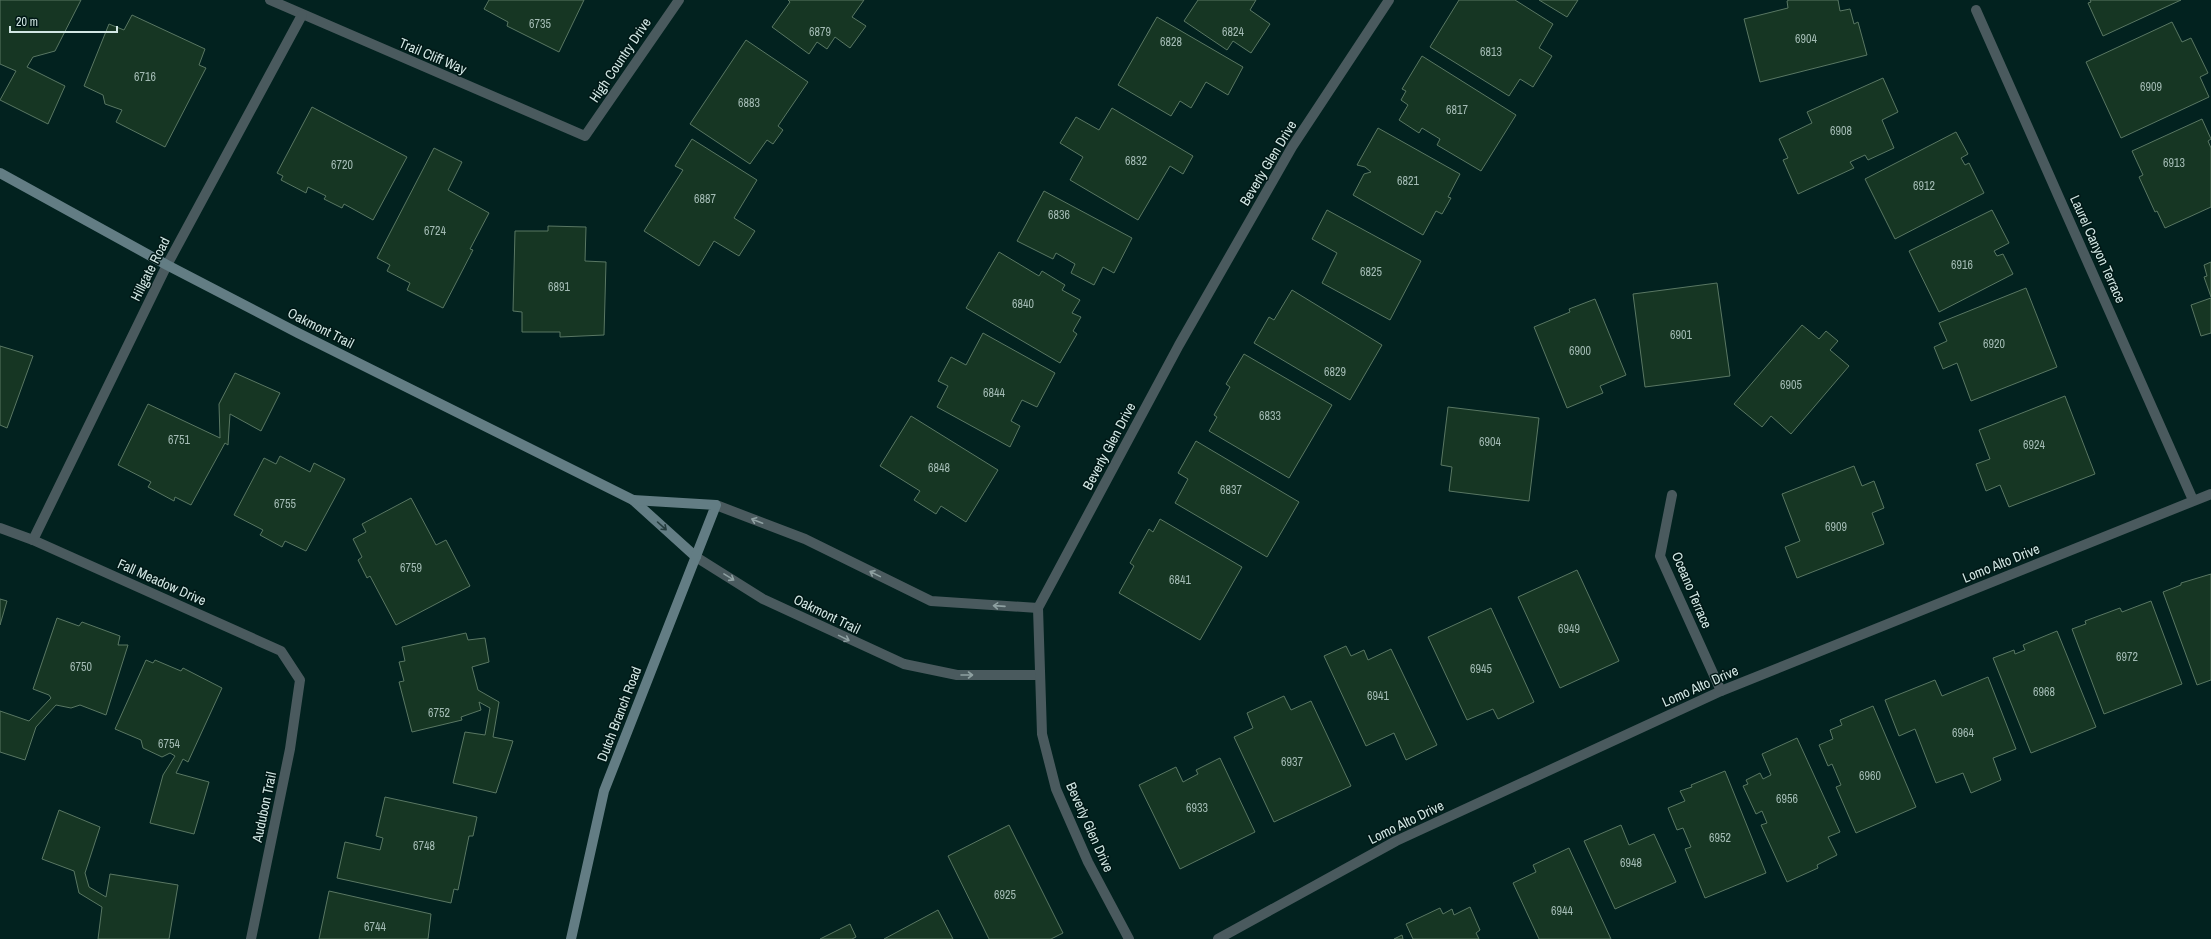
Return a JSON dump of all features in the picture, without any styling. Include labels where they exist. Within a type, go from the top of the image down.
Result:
[{"type":"street","name":"Trail Cliff Way","points":[[270,0],[585,136]]},
{"type":"street","name":"High Country Drive","points":[[585,136],[679,0]]},
{"type":"street","name":"Beverly Glen Drive","points":[[1129,939],[1088,862],[1056,789],[1042,734],[1038,608],[1180,345],[1292,147],[1389,0]]},
{"type":"street","name":"Laurel Canyon Terrace","points":[[1976,10],[2193,500]]},
{"type":"street","name":"Hillgate Road","points":[[32,540],[167,265],[302,15]]},
{"type":"street","name":"Oakmont Trail","points":[[0,173],[167,265],[305,336],[633,500],[696,557],[763,599],[904,664],[957,674],[1040,675]]},
{"type":"street","name":"Lomo Alto Drive","points":[[1218,939],[1396,841],[1720,691],[2211,494]]},
{"type":"street","name":"Oceano Terrace","points":[[1672,495],[1660,556],[1720,691]]},
{"type":"street","name":"Oakmont Trail","points":[[633,500],[716,505],[805,539],[931,601],[1038,608]]},
{"type":"street","name":"Dutch Branch Road","points":[[571,939],[604,791],[716,505]]},
{"type":"street","name":"Fall Meadow Drive","points":[[0,528],[32,540],[281,651],[300,680]]},
{"type":"street","name":"Audubon Trail","points":[[251,939],[290,749],[300,680]]},
{"type":"building","points":[[0,0],[81,0],[55,51],[33,57],[27,67],[65,86],[48,124],[0,100],[16,71],[0,64]]},
{"type":"building","points":[[489,0],[584,0],[559,52],[507,26],[508,22],[484,9]]},
{"type":"building","points":[[788,0],[864,0],[852,17],[866,26],[850,48],[835,37],[827,49],[817,42],[809,54],[772,27],[790,2]]},
{"type":"building","points":[[1198,0],[1256,0],[1250,10],[1270,24],[1251,53],[1233,41],[1227,50],[1184,21]]},
{"type":"building","points":[[1459,0],[1515,0],[1553,24],[1539,48],[1552,56],[1533,87],[1520,79],[1509,96],[1430,47]]},
{"type":"building","points":[[1539,0],[1578,0],[1567,17]]},
{"type":"building","points":[[1789,0],[1838,0],[1840,11],[1850,9],[1854,24],[1858,22],[1867,55],[1760,82],[1744,19],[1788,8],[1787,1]]},
{"type":"building","points":[[2090,0],[2181,0],[2103,36],[2088,3],[2091,2]]},
{"type":"building","points":[[132,15],[205,49],[199,65],[206,68],[165,147],[116,122],[122,110],[105,104],[103,95],[84,86],[109,24],[124,30]]},
{"type":"building","points":[[1157,17],[1243,67],[1228,95],[1206,82],[1191,108],[1180,101],[1171,116],[1118,85]]},
{"type":"building","points":[[2172,22],[2182,42],[2191,38],[2208,73],[2200,77],[2209,97],[2121,138],[2086,62]]},
{"type":"building","points":[[746,40],[808,82],[778,126],[783,130],[773,144],[767,140],[750,164],[690,124]]},
{"type":"building","points":[[1422,56],[1516,115],[1481,171],[1437,145],[1440,139],[1422,128],[1419,133],[1399,120],[1408,105],[1401,100],[1406,91],[1402,89]]},
{"type":"building","points":[[1883,78],[1898,112],[1882,120],[1894,148],[1868,160],[1865,155],[1850,162],[1854,168],[1798,194],[1783,160],[1788,158],[1779,139],[1812,123],[1807,112]]},
{"type":"building","points":[[312,107],[407,157],[373,220],[344,204],[342,208],[324,199],[326,196],[308,187],[306,193],[281,180],[283,176],[277,173]]},
{"type":"building","points":[[1112,108],[1193,156],[1183,174],[1170,166],[1138,220],[1070,180],[1083,157],[1060,143],[1076,117],[1099,130]]},
{"type":"building","points":[[2202,119],[2211,139],[2208,141],[2211,148],[2211,207],[2165,228],[2157,211],[2155,212],[2139,177],[2143,175],[2132,151]]},
{"type":"building","points":[[1378,128],[1460,174],[1448,197],[1451,198],[1442,214],[1436,211],[1423,235],[1353,195],[1364,174],[1371,172],[1365,167],[1357,165]]},
{"type":"building","points":[[1956,132],[1968,154],[1961,158],[1965,165],[1969,163],[1984,193],[1895,239],[1865,179]]},
{"type":"building","points":[[692,139],[757,180],[734,218],[755,231],[739,256],[714,241],[699,266],[644,231],[683,170],[675,166]]},
{"type":"building","points":[[434,148],[462,162],[448,190],[489,213],[470,249],[473,250],[443,308],[407,290],[410,283],[387,271],[390,265],[377,258]]},
{"type":"building","points":[[1044,191],[1132,238],[1114,273],[1103,267],[1094,285],[1071,273],[1075,264],[1056,253],[1053,259],[1017,241]]},
{"type":"building","points":[[1327,210],[1421,261],[1390,320],[1322,283],[1337,253],[1312,239]]},
{"type":"building","points":[[1992,210],[2009,243],[1994,251],[1997,256],[2003,254],[2013,274],[1939,312],[1909,251]]},
{"type":"building","points":[[548,226],[586,227],[585,261],[606,262],[604,335],[560,337],[560,332],[522,332],[522,312],[513,311],[515,231],[548,231]]},
{"type":"building","points":[[999,252],[1039,276],[1042,271],[1065,285],[1062,290],[1080,300],[1072,313],[1081,317],[1073,331],[1077,334],[1060,363],[966,308]]},
{"type":"building","points":[[2211,262],[2211,297],[2204,277],[2207,276],[2204,265]]},
{"type":"building","points":[[1717,283],[1730,376],[1645,387],[1633,294]]},
{"type":"building","points":[[2026,288],[2057,367],[1971,401],[1957,363],[1943,369],[1934,347],[1947,341],[1939,323]]},
{"type":"building","points":[[1292,290],[1382,345],[1350,400],[1254,343],[1269,317],[1274,320]]},
{"type":"building","points":[[2211,298],[2211,333],[2201,336],[2191,305]]},
{"type":"building","points":[[1595,299],[1626,375],[1600,386],[1603,393],[1567,408],[1534,327],[1570,312],[1569,309]]},
{"type":"building","points":[[1802,325],[1819,339],[1826,331],[1838,341],[1830,350],[1849,366],[1791,434],[1771,416],[1762,427],[1734,404]]},
{"type":"building","points":[[983,333],[1055,373],[1037,407],[1022,400],[1011,421],[1020,426],[1010,447],[937,407],[948,386],[938,381],[951,357],[966,365]]},
{"type":"building","points":[[0,346],[33,356],[7,428],[0,425]]},
{"type":"building","points":[[1244,354],[1332,405],[1289,478],[1209,431],[1217,417],[1214,415],[1230,387],[1226,384]]},
{"type":"building","points":[[235,373],[280,393],[261,431],[230,414],[228,445],[225,443],[191,505],[175,497],[174,501],[148,487],[151,482],[118,465],[148,404],[220,438],[219,404]]},
{"type":"building","points":[[2065,396],[2095,474],[2009,507],[2000,485],[1986,491],[1976,464],[1990,459],[1979,430]]},
{"type":"building","points":[[1448,407],[1539,418],[1529,501],[1449,491],[1452,467],[1441,465]]},
{"type":"building","points":[[911,416],[998,470],[966,522],[941,506],[936,514],[914,500],[920,491],[880,466]]},
{"type":"building","points":[[1196,441],[1299,502],[1267,557],[1175,503],[1188,479],[1178,473]]},
{"type":"building","points":[[280,456],[310,472],[314,463],[345,479],[306,551],[285,541],[282,547],[260,535],[263,530],[234,515],[264,458],[276,464]]},
{"type":"building","points":[[1854,466],[1862,486],[1874,481],[1884,508],[1872,513],[1884,544],[1797,578],[1785,547],[1800,541],[1782,494]]},
{"type":"building","points":[[411,498],[436,545],[446,540],[470,586],[396,625],[370,576],[367,578],[358,560],[362,557],[353,539],[366,532],[362,524]]},
{"type":"building","points":[[1160,519],[1242,567],[1200,640],[1119,593],[1134,566],[1130,563],[1149,529],[1153,532]]},
{"type":"building","points":[[1577,570],[1619,661],[1560,688],[1518,597]]},
{"type":"building","points":[[2211,574],[2211,680],[2197,685],[2163,592],[2181,585],[2181,583]]},
{"type":"building","points":[[0,599],[7,601],[0,625]]},
{"type":"building","points":[[2151,601],[2182,684],[2104,714],[2072,629],[2086,624],[2085,621],[2120,608],[2122,612]]},
{"type":"building","points":[[1491,608],[1534,702],[1498,719],[1493,709],[1467,720],[1428,637]]},
{"type":"building","points":[[57,618],[79,626],[82,622],[120,636],[118,645],[128,645],[106,715],[80,705],[71,708],[56,705],[36,727],[25,760],[0,752],[0,711],[29,721],[51,698],[49,695],[33,689]]},
{"type":"building","points":[[2057,631],[2096,727],[2031,753],[1993,658],[2014,650],[2015,654],[2025,650],[2023,645]]},
{"type":"building","points":[[466,633],[468,640],[485,638],[489,662],[472,667],[478,690],[499,702],[493,737],[513,741],[496,793],[453,783],[465,732],[485,735],[490,708],[479,702],[481,710],[461,717],[462,720],[412,732],[399,682],[404,681],[399,662],[405,661],[402,647]]},
{"type":"building","points":[[1346,646],[1351,656],[1364,650],[1368,660],[1391,649],[1437,745],[1406,760],[1394,733],[1366,746],[1324,656]]},
{"type":"building","points":[[146,660],[153,663],[155,660],[181,671],[183,668],[222,688],[188,762],[183,759],[176,773],[209,782],[194,834],[150,823],[163,775],[175,756],[170,753],[162,757],[143,748],[141,740],[115,729]]},
{"type":"building","points":[[1988,677],[2016,749],[1993,758],[2001,780],[1971,793],[1963,773],[1936,783],[1915,729],[1899,736],[1885,700],[1935,680],[1942,696]]},
{"type":"building","points":[[1284,696],[1291,710],[1311,701],[1351,786],[1274,822],[1234,737],[1253,728],[1247,713]]},
{"type":"building","points":[[1873,706],[1916,807],[1856,833],[1836,787],[1841,785],[1832,764],[1828,766],[1819,745],[1833,739],[1830,730],[1842,725],[1840,720]]},
{"type":"building","points":[[1797,738],[1840,832],[1828,837],[1837,855],[1817,865],[1818,868],[1787,882],[1761,825],[1767,823],[1762,811],[1756,814],[1743,786],[1748,784],[1746,780],[1760,773],[1763,779],[1771,775],[1762,754]]},
{"type":"building","points":[[1220,758],[1255,832],[1180,869],[1139,785],[1176,767],[1183,782],[1198,774],[1196,770]]},
{"type":"building","points":[[1725,771],[1766,873],[1705,898],[1685,849],[1691,847],[1683,828],[1677,830],[1668,808],[1685,801],[1680,791],[1692,787],[1691,785]]},
{"type":"building","points":[[385,797],[477,817],[473,836],[469,836],[458,890],[454,889],[451,903],[337,878],[345,842],[380,850],[383,838],[376,836]]},
{"type":"building","points":[[59,810],[100,827],[85,873],[89,887],[106,897],[110,874],[178,885],[169,939],[98,939],[102,907],[79,893],[74,871],[42,859]]},
{"type":"building","points":[[1009,825],[1063,933],[1051,939],[989,939],[948,856]]},
{"type":"building","points":[[1621,825],[1629,845],[1654,834],[1676,882],[1615,909],[1584,841]]},
{"type":"building","points":[[1569,848],[1611,939],[1539,939],[1513,883],[1536,872],[1533,865]]},
{"type":"building","points":[[329,891],[431,914],[428,939],[319,939]]},
{"type":"building","points":[[1470,907],[1480,930],[1476,933],[1479,939],[1413,939],[1406,924],[1440,908],[1443,914],[1452,909],[1454,915]]},
{"type":"building","points":[[938,910],[953,939],[884,939]]},
{"type":"building","points":[[850,924],[856,937],[852,939],[820,939]]},
{"type":"building","points":[[1402,935],[1403,939],[1394,939]]}]
